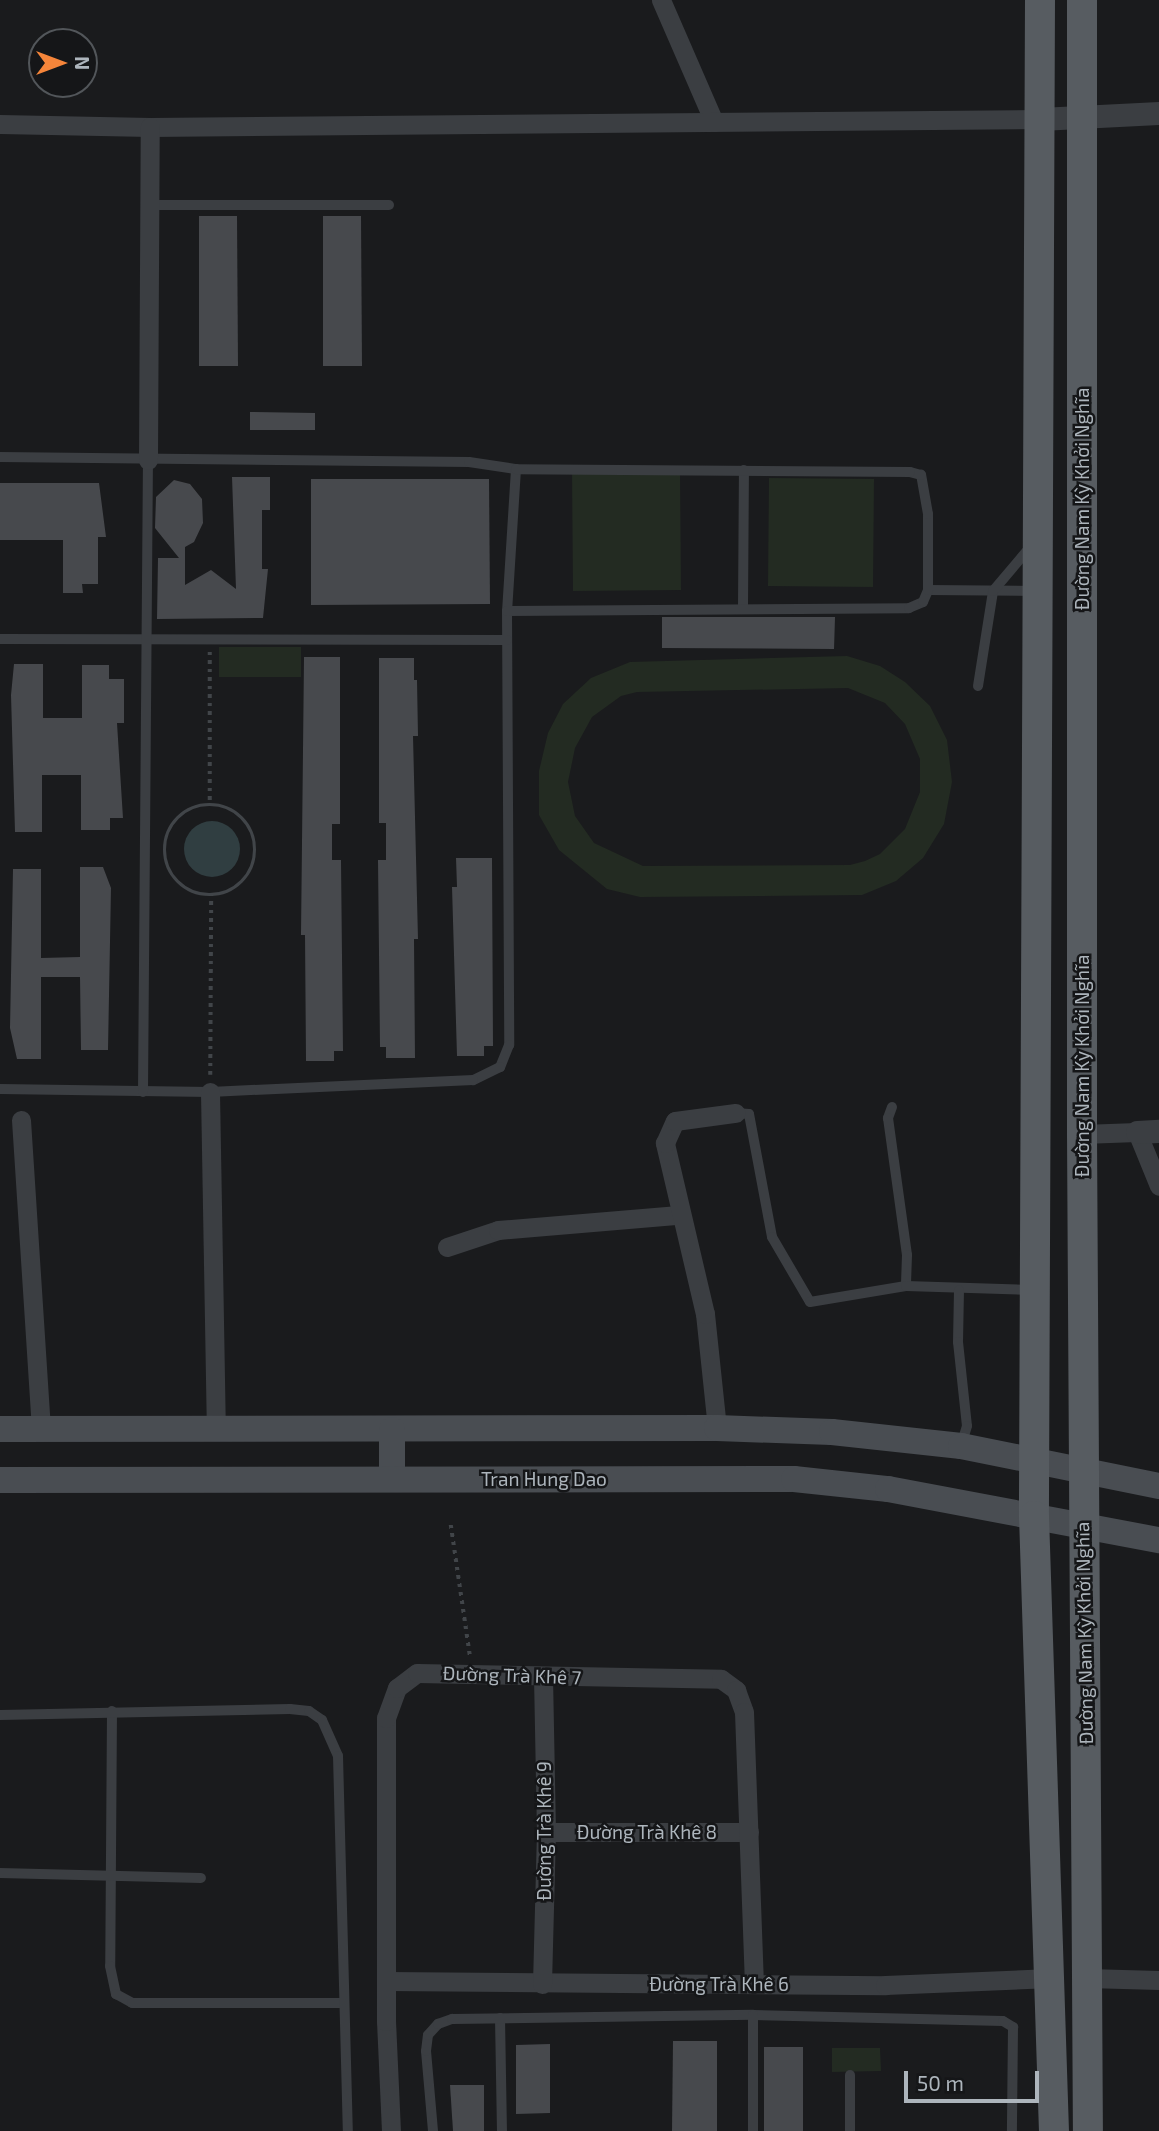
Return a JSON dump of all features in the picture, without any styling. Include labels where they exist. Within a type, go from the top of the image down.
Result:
[{"type":"main road","points":[[1040,0],[1034,1516],[1054,2131]]},
{"type":"main road","name":"Đường Nam Kỳ Khởi Nghĩa","points":[[1082,0],[1083,1525],[1088,2131]]},
{"type":"main road","points":[[0,1429],[717,1428],[832,1432],[961,1446],[1159,1486]]},
{"type":"main road","points":[[392,1430],[392,1479]]},
{"type":"main road","name":"Tran Hung Dao","points":[[0,1480],[794,1479],[888,1489],[1159,1540]]},
{"type":"main road","points":[[1051,1978],[1087,1978]]},
{"type":"street","points":[[661,0],[714,122]]},
{"type":"street","points":[[0,124],[150,127],[1040,119],[1082,114],[1159,113]]},
{"type":"street","points":[[148,460],[150,127]]},
{"type":"street","points":[[210,1092],[216,1427]]},
{"type":"street","points":[[717,1428],[705,1314],[678,1215],[665,1143],[669,1127],[684,1118],[735,1113]]},
{"type":"street","points":[[21,1120],[41,1429]]},
{"type":"street","points":[[1082,1134],[1148,1131],[1159,1186]]},
{"type":"street","points":[[447,1247],[498,1230],[678,1215]]},
{"type":"street","name":"Đường Trà Khê 7","points":[[391,2131],[386,1981],[390,1702],[405,1678],[417,1673],[721,1679],[736,1690],[744,1712],[754,1984]]},
{"type":"street","name":"Đường Trà Khê 9","points":[[542,1677],[546,1832],[542,1984]]},
{"type":"street","name":"Đường Trà Khê 8","points":[[546,1832],[748,1832]]},
{"type":"street","name":"Đường Trà Khê 6","points":[[386,1981],[754,1984],[1051,1978]]},
{"type":"street","points":[[1087,1978],[1159,1980]]},
{"type":"lane","points":[[149,205],[389,205]]},
{"type":"lane","points":[[0,457],[469,461],[516,469],[744,470],[921,475],[928,514],[928,590],[923,602],[909,608],[743,606],[507,611]]},
{"type":"lane","points":[[143,1092],[148,460]]},
{"type":"lane","points":[[0,1089],[210,1092],[473,1080],[500,1067],[509,1045],[507,611],[516,469]]},
{"type":"lane","points":[[743,606],[744,470]]},
{"type":"lane","points":[[978,686],[993,590],[1039,538]]},
{"type":"lane","points":[[928,590],[1038,591]]},
{"type":"lane","points":[[0,639],[507,640]]},
{"type":"lane","points":[[892,1107],[888,1118],[907,1255],[906,1286]]},
{"type":"lane","points":[[735,1113],[749,1114],[772,1237],[810,1302],[906,1286],[959,1290],[1036,1290]]},
{"type":"lane","points":[[959,1290],[958,1342],[967,1426],[961,1446]]},
{"type":"lane","points":[[0,1715],[290,1709],[309,1711],[322,1720],[338,1756],[348,2131]]},
{"type":"lane","points":[[112,1711],[114,1877],[111,1984],[123,1999],[344,2003]]},
{"type":"lane","points":[[0,1872],[201,1878]]},
{"type":"lane","points":[[753,2015],[753,2131]]},
{"type":"lane","points":[[433,2131],[428,2035],[438,2024],[452,2019],[753,2015],[1003,2021],[1013,2027],[1012,2131]]},
{"type":"lane","points":[[500,2018],[502,2131]]},
{"type":"lane","points":[[850,2075],[850,2131]]},
{"type":"path","points":[[210,639],[210,805]]},
{"type":"path","points":[[210,805],[236,814],[246,823],[255,850],[242,881],[225,893],[211,895],[197,894],[174,877],[165,850],[173,824],[196,807],[210,805]]},
{"type":"path","points":[[210,1092],[211,895]]},
{"type":"path","points":[[451,1525],[472,1672]]},
{"type":"shaded area","points":[[680,470],[681,590],[573,591],[572,471]]},
{"type":"shaded area","points":[[769,478],[874,479],[873,587],[768,586]]},
{"type":"shaded area","points":[[219,647],[301,647],[301,677],[219,677]]},
{"type":"shaded area","points":[[847,656],[880,666],[905,682],[930,706],[947,740],[952,782],[944,824],[923,858],[896,881],[862,895],[640,897],[607,889],[559,850],[539,815],[539,771],[548,733],[563,704],[591,678],[630,662]],"holes":[[[848,688],[885,703],[905,724],[920,759],[920,792],[905,829],[880,854],[865,861],[850,865],[643,866],[594,843],[575,816],[568,782],[575,748],[592,717],[621,696],[637,692]]]},
{"type":"shaded area","points":[[212,821],[223,823],[232,829],[238,838],[238,860],[232,869],[223,875],[212,877],[201,875],[192,869],[186,860],[184,849],[186,838],[192,829],[201,823]]},
{"type":"shaded area","points":[[832,2048],[880,2048],[881,2071],[832,2072]]},
{"type":"building","points":[[199,216],[237,216],[238,366],[199,366]]},
{"type":"building","points":[[323,216],[361,216],[362,366],[323,366]]},
{"type":"building","points":[[250,412],[315,413],[315,430],[250,430]]},
{"type":"building","points":[[232,477],[270,477],[270,510],[262,510],[262,569],[268,569],[263,618],[157,619],[158,558],[179,558],[155,528],[156,497],[174,480],[190,484],[202,499],[203,523],[194,542],[185,547],[185,585],[211,570],[236,589]]},
{"type":"building","points":[[311,479],[489,479],[490,604],[311,605]]},
{"type":"building","points":[[0,483],[99,483],[106,537],[98,537],[98,584],[82,584],[83,593],[63,593],[63,540],[0,540]]},
{"type":"building","points":[[662,617],[835,617],[834,649],[662,648]]},
{"type":"building","points":[[304,657],[340,657],[340,824],[332,824],[332,860],[341,860],[343,1051],[334,1051],[334,1061],[306,1061],[305,935],[301,935]]},
{"type":"building","points":[[379,658],[414,658],[414,680],[417,680],[418,736],[413,736],[418,939],[414,939],[415,1058],[386,1058],[386,1047],[380,1047],[378,860],[386,860],[386,823],[379,823]]},
{"type":"building","points":[[14,664],[43,664],[43,718],[82,718],[82,665],[109,665],[109,679],[124,679],[124,723],[117,723],[123,818],[110,818],[110,830],[81,830],[81,775],[42,775],[42,832],[15,832],[11,695]]},
{"type":"building","points":[[456,858],[492,858],[493,1046],[484,1046],[484,1056],[457,1056],[452,887],[457,887]]},
{"type":"building","points":[[80,867],[103,867],[111,888],[108,1050],[81,1050],[80,977],[41,977],[41,1059],[17,1059],[10,1028],[13,869],[41,869],[41,958],[80,957]]},
{"type":"building","points":[[673,2041],[717,2041],[717,2131],[672,2131]]},
{"type":"building","points":[[550,2044],[550,2113],[516,2114],[516,2045]]},
{"type":"building","points":[[764,2047],[803,2047],[803,2131],[764,2131]]},
{"type":"building","points":[[450,2085],[484,2085],[484,2131],[453,2131]]}]
